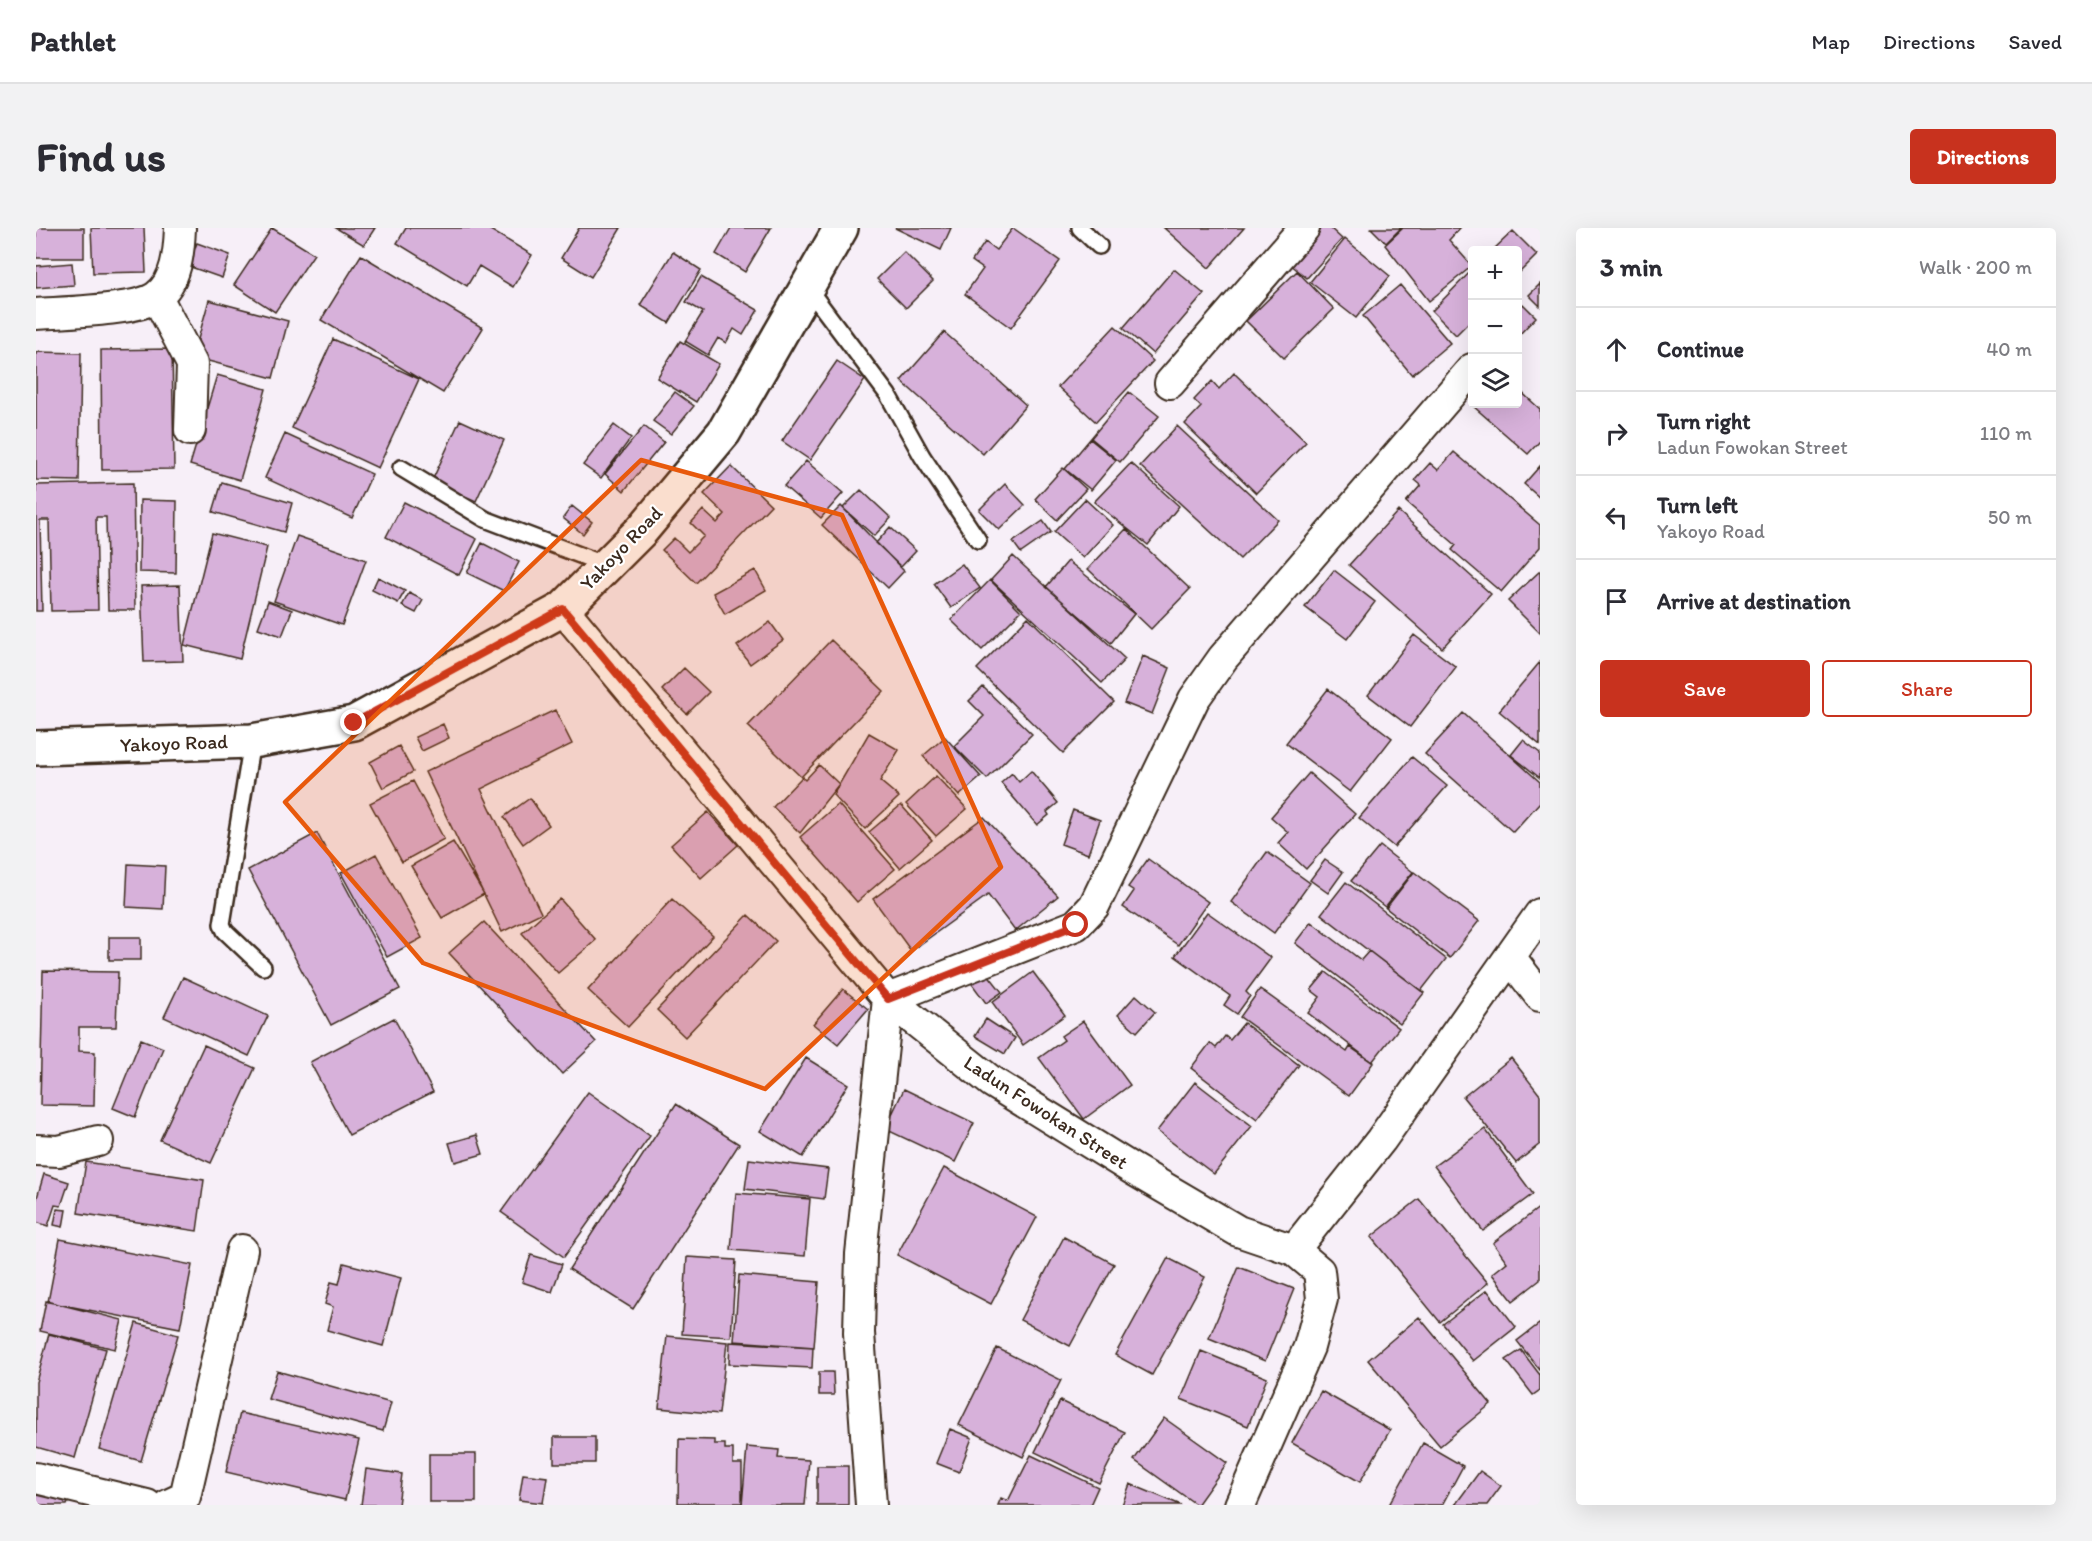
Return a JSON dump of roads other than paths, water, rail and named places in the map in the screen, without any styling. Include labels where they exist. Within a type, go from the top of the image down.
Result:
[{"type":"main road","name":"Yakoyo Road","points":[[36,748],[252,741],[354,723],[563,609],[642,530],[724,432],[841,228]]},
{"type":"street","points":[[36,314],[137,305],[157,297],[171,280],[179,252],[180,228]]},
{"type":"street","points":[[1170,383],[1304,228]]},
{"type":"street","points":[[157,297],[192,364],[190,430]]},
{"type":"street","points":[[872,1505],[859,1333],[861,1254],[888,999],[1076,925],[1094,906],[1194,699],[1223,658],[1468,375]]},
{"type":"street","name":"Ladun Fowokan Street","points":[[563,609],[888,999],[992,1082],[1134,1170],[1238,1231],[1294,1250]]},
{"type":"street","points":[[1240,1505],[1309,1347],[1322,1299],[1319,1271],[1294,1250],[1381,1140],[1540,914]]},
{"type":"street","points":[[1510,957],[1540,996]]},
{"type":"street","points":[[36,1150],[59,1150],[98,1141]]},
{"type":"street","points":[[168,1505],[185,1497],[242,1250]]},
{"type":"street","points":[[36,1478],[147,1505]]},
{"type":"lane","points":[[1080,228],[1099,246]]},
{"type":"lane","points":[[807,287],[888,395],[922,456],[978,540]]},
{"type":"lane","points":[[401,468],[485,519],[606,566]]},
{"type":"lane","points":[[252,741],[222,924],[225,931],[263,968]]}]
